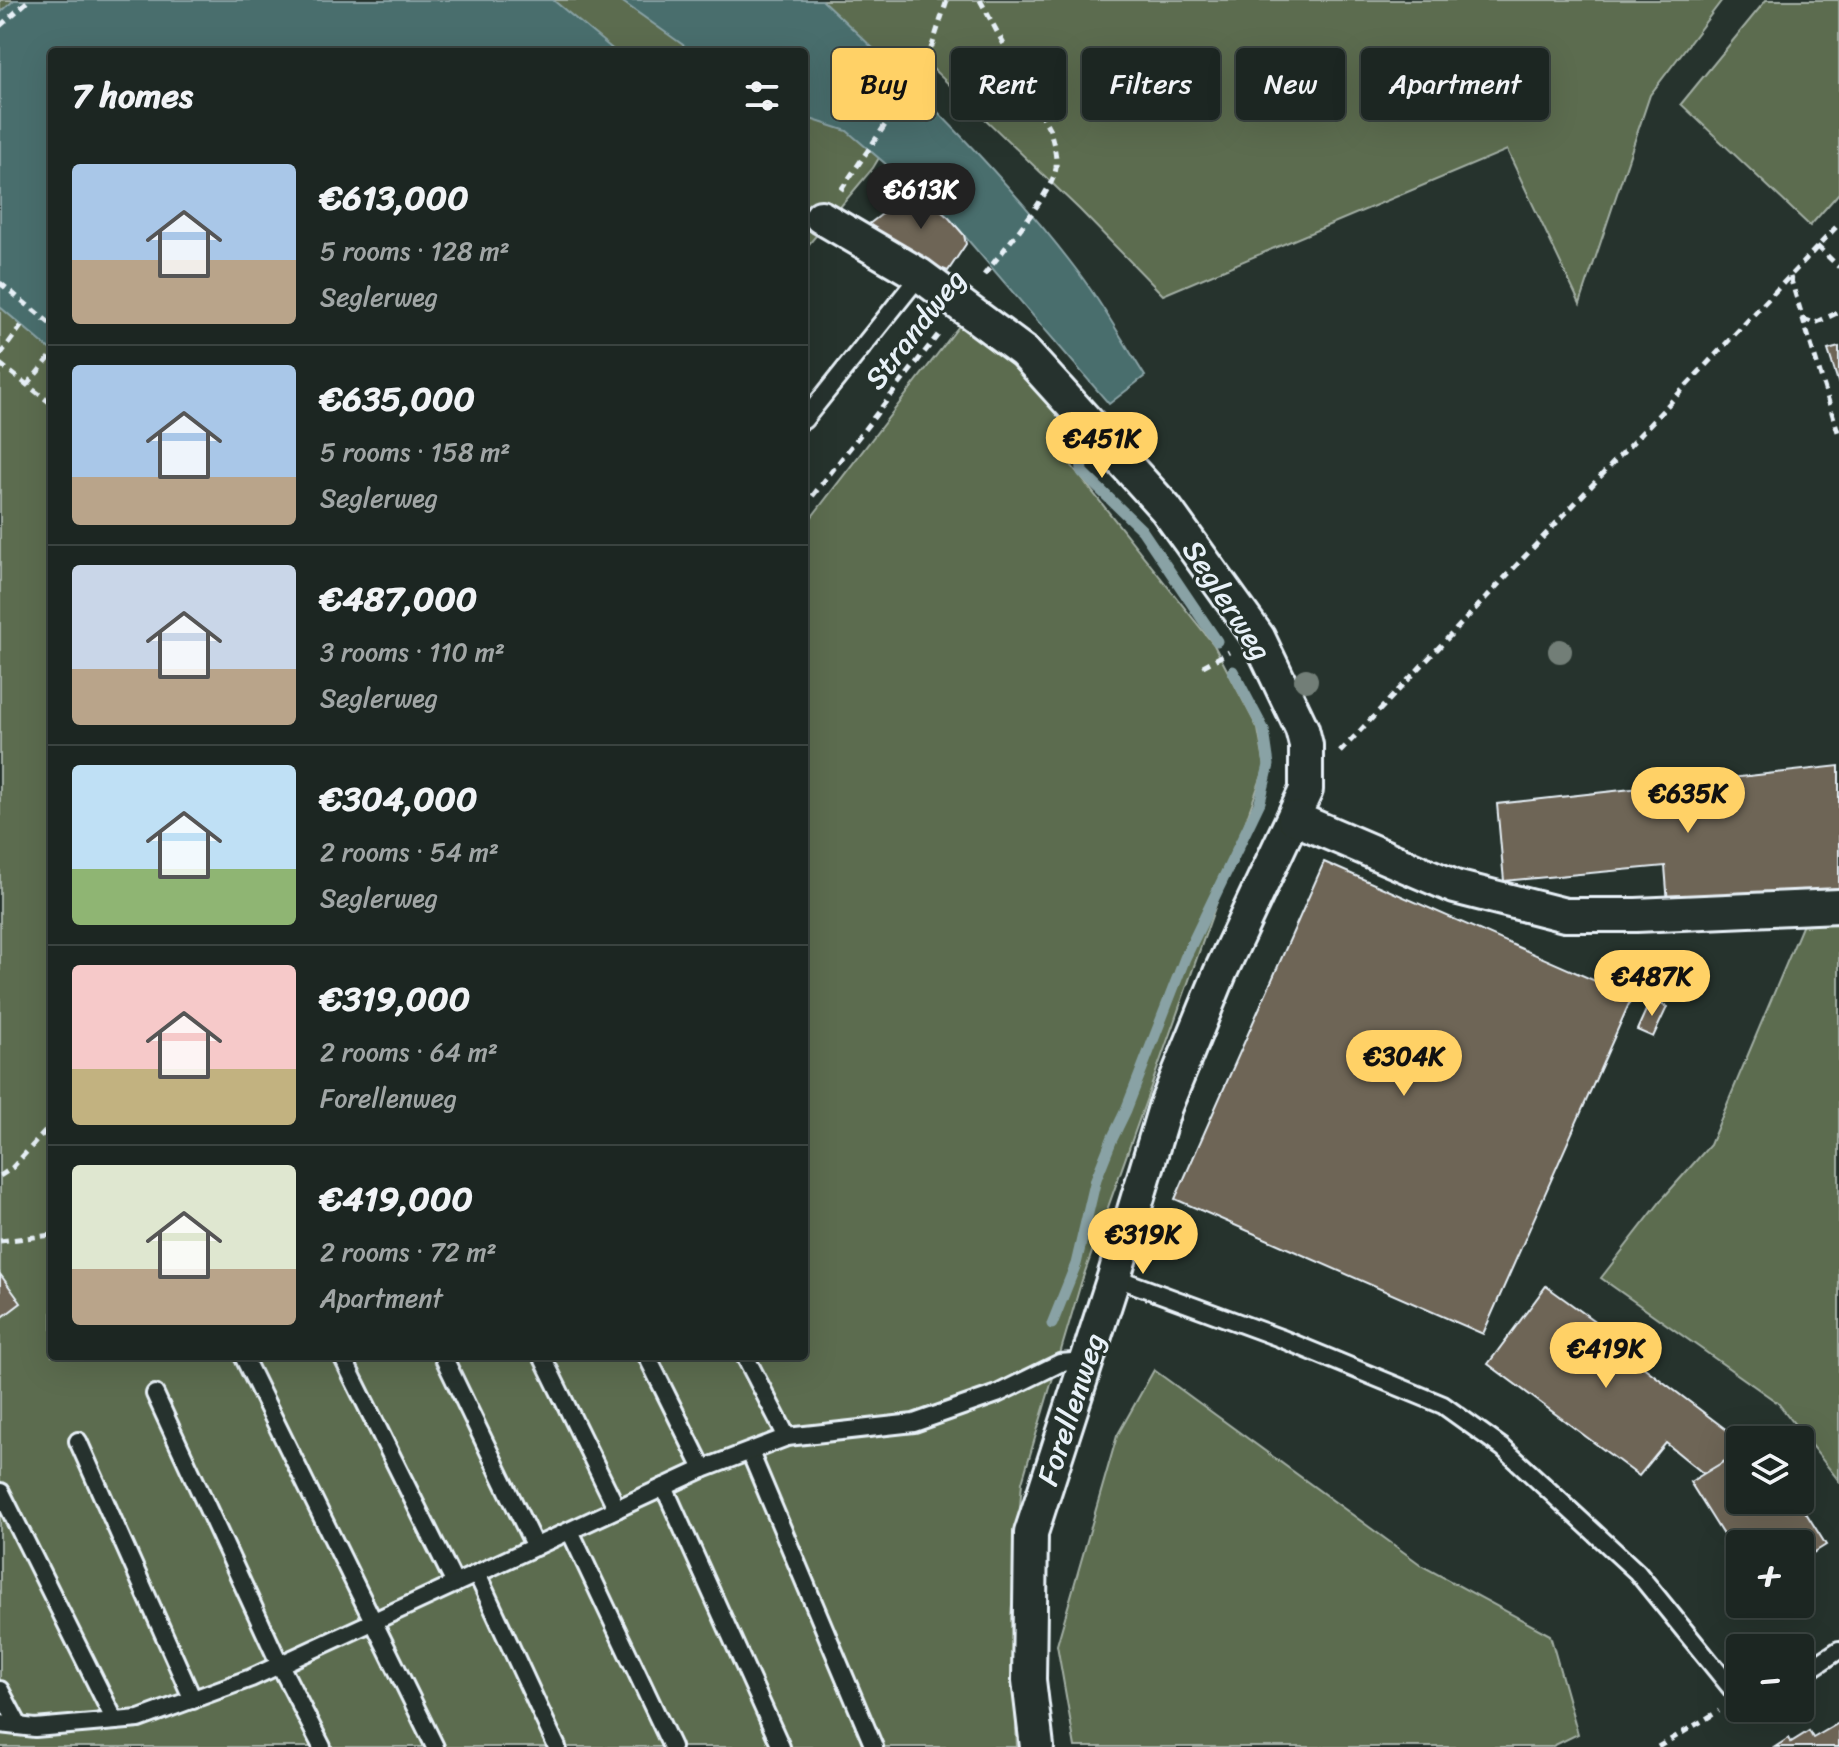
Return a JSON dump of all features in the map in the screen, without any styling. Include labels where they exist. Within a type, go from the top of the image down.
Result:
[{"type":"street","name":"Seglerweg","points":[[821,217],[920,275],[969,295],[1166,509],[1258,637],[1302,729],[1308,769],[1306,790],[1294,818]]},
{"type":"street","points":[[1294,818],[1455,887],[1565,915],[1839,906]]},
{"type":"street","name":"Forellenweg","points":[[1037,1747],[1029,1680],[1031,1533],[1165,1107],[1220,973],[1294,818]]},
{"type":"lane","points":[[808,415],[920,275]]},
{"type":"lane","points":[[1114,1277],[1280,1338],[1443,1405],[1503,1448],[1637,1572],[1726,1682]]},
{"type":"lane","points":[[245,1360],[435,1747]]},
{"type":"lane","points":[[344,1360],[455,1584]]},
{"type":"lane","points":[[445,1360],[535,1547]]},
{"type":"lane","points":[[544,1360],[617,1509]]},
{"type":"lane","points":[[649,1360],[703,1469]]},
{"type":"lane","points":[[747,1360],[787,1437]]},
{"type":"lane","points":[[0,1724],[35,1728],[139,1719],[280,1665],[703,1469],[787,1437],[914,1423],[997,1394],[1060,1363],[1085,1361]]},
{"type":"lane","points":[[155,1394],[280,1665],[322,1747]]},
{"type":"lane","points":[[78,1441],[193,1700]]},
{"type":"lane","points":[[750,1452],[874,1747]]},
{"type":"lane","points":[[664,1487],[781,1747]]},
{"type":"lane","points":[[1,1492],[115,1721]]},
{"type":"lane","points":[[570,1531],[672,1747]]},
{"type":"lane","points":[[477,1574],[557,1747]]},
{"type":"lane","points":[[1814,1667],[1839,1650]]},
{"type":"lane","points":[[0,1690],[19,1726]]},
{"type":"path","points":[[0,26],[29,0]]},
{"type":"path","points":[[821,217],[917,78],[926,62],[947,0]]},
{"type":"path","name":"Strandweg","points":[[808,502],[969,295],[1046,191],[1056,169],[1050,130],[980,0]]},
{"type":"path","points":[[1308,769],[1337,755],[1839,224]]},
{"type":"path","points":[[1817,246],[1839,267]]},
{"type":"path","points":[[1789,276],[1839,435]]},
{"type":"path","points":[[0,283],[48,322]]},
{"type":"path","points":[[1803,319],[1815,323],[1839,312]]},
{"type":"path","points":[[0,355],[22,325]]},
{"type":"path","points":[[27,385],[48,360]]},
{"type":"path","points":[[0,364],[48,401]]},
{"type":"path","points":[[0,1176],[12,1168],[48,1128]]},
{"type":"path","points":[[0,1241],[48,1235]]},
{"type":"path","points":[[1658,1747],[1726,1707]]},
{"type":"green space","points":[[0,0],[1722,0],[1650,95],[1580,304],[1507,150],[1163,295],[986,120],[1066,120],[1066,48],[951,48],[951,86],[935,71],[935,48],[832,48],[832,120],[901,120],[873,168],[808,245],[808,48],[48,48],[48,1360],[808,1360],[808,522],[959,326],[994,344],[1081,428],[1072,466],[1214,645],[1258,729],[1265,767],[1081,1283],[1022,1482],[1011,1618],[1017,1747],[0,1747]]},
{"type":"green space","points":[[1766,0],[1839,0],[1839,193],[1810,226],[1681,104]]},
{"type":"green space","points":[[1803,924],[1839,924],[1839,1481],[1814,1449],[1814,1426],[1796,1426],[1778,1403],[1601,1278],[1664,1197],[1710,1145]]},
{"type":"green space","points":[[1154,1370],[1424,1567],[1550,1635],[1578,1734],[1551,1747],[1075,1747],[1057,1645],[1117,1436]]},
{"type":"water","points":[[14,0],[553,0],[611,48],[48,48],[48,348],[0,307],[0,13]]},
{"type":"water","points":[[620,0],[822,0],[872,48],[832,48],[832,120],[935,120],[935,109],[986,162],[1085,281],[1145,376],[1109,404],[949,218],[847,131],[808,118],[808,48],[687,48]]},
{"type":"building","points":[[915,189],[964,235],[966,244],[948,271],[912,257],[887,242],[869,224]]},
{"type":"building","points":[[1839,347],[1839,385],[1828,350]]},
{"type":"building","points":[[1839,766],[1839,888],[1668,904],[1665,866],[1504,881],[1497,804]]},
{"type":"building","points":[[1324,862],[1632,997],[1483,1334],[1175,1199]]},
{"type":"building","points":[[1651,999],[1667,1007],[1653,1037],[1637,1030]]},
{"type":"building","points":[[0,1274],[21,1303],[0,1319]]},
{"type":"building","points":[[1546,1286],[1607,1330],[1601,1335],[1726,1429],[1726,1461],[1704,1474],[1666,1443],[1639,1476],[1488,1364]]},
{"type":"building","points":[[1726,1460],[1726,1514],[1807,1514],[1826,1545],[1814,1552],[1814,1530],[1726,1530],[1726,1540],[1690,1482]]},
{"type":"building","points":[[1839,1723],[1839,1747],[1775,1747],[1809,1731],[1813,1738]]},
{"type":"waterway","points":[[1088,442],[1081,457],[1082,472],[1142,530],[1217,641]]},
{"type":"waterway","points":[[1052,1324],[1076,1264],[1096,1179],[1185,958],[1260,802],[1269,765],[1264,730],[1233,671]]}]
